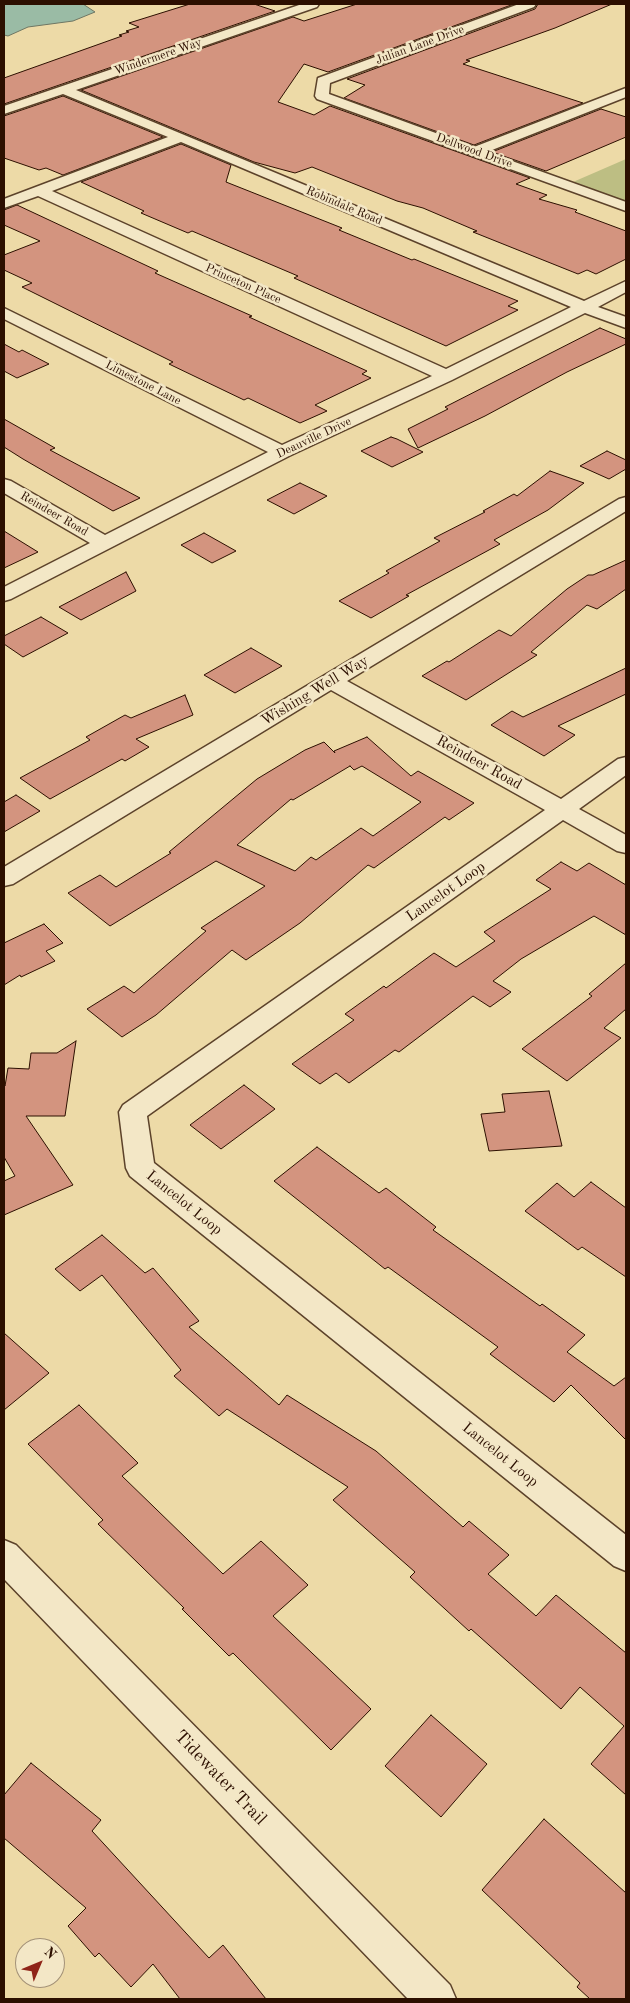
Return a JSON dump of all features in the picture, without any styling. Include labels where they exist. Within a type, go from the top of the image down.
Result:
[{"type":"street","name":"Windermere Way","points":[[4,110],[313,4]]},
{"type":"street","name":"Julian Lane Drive","points":[[322,96],[323,81],[530,4]]},
{"type":"street","name":"Robindale Road","points":[[62,89],[626,323]]},
{"type":"street","points":[[476,152],[626,92]]},
{"type":"street","name":"Dellwood Drive","points":[[322,96],[626,207]]},
{"type":"street","points":[[4,204],[181,137]]},
{"type":"street","name":"Princeton Place","points":[[39,191],[446,376]]},
{"type":"street","name":"Deauville Drive","points":[[4,595],[282,452],[446,376],[626,286]]},
{"type":"street","name":"Limestone Lane","points":[[4,313],[282,452]]},
{"type":"street","name":"Reindeer Road","points":[[4,485],[104,543]]},
{"type":"street","name":"Wishing Well Way","points":[[4,878],[626,503]]},
{"type":"street","name":"Reindeer Road","points":[[331,681],[626,845]]},
{"type":"street","name":"Lancelot Loop","points":[[626,764],[133,1112],[140,1168],[626,1555]]},
{"type":"street","name":"Tidewater Trail","points":[[4,1556],[436,1999]]},
{"type":"green space","points":[[626,159],[626,202],[573,182]]},
{"type":"shaded area","points":[[4,4],[83,4],[95,12],[73,21],[28,27],[8,36],[4,35]]},
{"type":"building","points":[[190,4],[254,4],[275,11],[4,104],[4,78],[122,36],[119,35],[139,27],[129,23]]},
{"type":"building","points":[[357,4],[514,4],[328,72],[304,64],[278,102],[314,115],[330,106],[530,178],[516,184],[547,195],[539,199],[577,210],[575,212],[626,231],[626,259],[596,274],[587,270],[578,274],[473,232],[477,231],[423,208],[397,201],[312,167],[295,173],[254,162],[81,90],[293,17],[304,21]]},
{"type":"building","points":[[538,4],[612,4],[555,28],[466,60],[470,61],[463,64],[583,103],[474,145],[344,98],[365,85],[347,79],[535,9]]},
{"type":"building","points":[[63,96],[163,137],[63,175],[46,168],[39,170],[4,158],[4,116]]},
{"type":"building","points":[[601,109],[626,117],[626,137],[546,171],[492,152]]},
{"type":"building","points":[[181,144],[231,165],[226,182],[342,228],[339,230],[412,260],[414,259],[518,301],[508,306],[518,310],[446,346],[294,278],[298,276],[192,231],[188,233],[141,213],[144,211],[81,182]]},
{"type":"building","points":[[17,205],[158,271],[155,273],[252,316],[249,317],[367,371],[362,374],[371,378],[315,405],[327,411],[300,423],[248,398],[244,400],[169,364],[173,362],[22,287],[32,283],[4,270],[4,255],[40,241],[4,225],[4,210]]},
{"type":"building","points":[[600,328],[626,339],[626,344],[418,448],[408,429],[448,409],[445,407]]},
{"type":"building","points":[[4,344],[19,352],[22,350],[49,364],[17,378],[4,371]]},
{"type":"building","points":[[4,419],[55,448],[50,450],[140,498],[113,511],[23,459],[4,447]]},
{"type":"building","points":[[391,437],[423,452],[392,467],[361,451]]},
{"type":"building","points":[[607,451],[626,460],[626,469],[609,479],[580,466]]},
{"type":"building","points":[[550,471],[584,483],[548,510],[494,540],[500,544],[406,595],[409,596],[371,618],[339,601],[389,573],[386,571],[440,541],[434,538],[485,512],[483,511],[514,494],[517,496]]},
{"type":"building","points":[[300,483],[327,496],[294,514],[267,500]]},
{"type":"building","points":[[4,531],[38,552],[4,568]]},
{"type":"building","points":[[204,533],[236,551],[212,563],[181,545]]},
{"type":"building","points":[[626,560],[626,589],[597,609],[587,605],[531,652],[537,655],[466,700],[422,676],[447,661],[449,662],[499,630],[511,636],[567,589],[588,575],[593,575]]},
{"type":"building","points":[[126,572],[136,591],[81,620],[59,607]]},
{"type":"building","points":[[41,617],[68,633],[23,657],[4,644],[4,636]]},
{"type":"building","points":[[251,648],[282,666],[235,693],[204,675]]},
{"type":"building","points":[[626,668],[626,694],[558,726],[575,735],[544,756],[491,725],[512,711],[523,717]]},
{"type":"building","points":[[185,695],[193,715],[136,739],[149,747],[125,761],[122,759],[50,799],[20,778],[90,740],[86,737],[125,715],[131,718]]},
{"type":"building","points":[[367,737],[411,776],[418,771],[474,803],[449,820],[445,817],[374,868],[368,865],[300,923],[246,960],[232,950],[156,1015],[122,1037],[87,1009],[124,986],[134,993],[206,931],[201,928],[265,886],[216,861],[110,926],[68,893],[100,875],[116,887],[171,853],[169,852],[257,779],[305,750],[324,742],[335,753],[334,751]],"holes":[[[350,766],[354,770],[362,766],[421,802],[373,836],[361,828],[316,860],[311,857],[295,871],[237,845],[291,799],[293,800]]]},
{"type":"building","points":[[16,795],[40,811],[4,832],[4,802]]},
{"type":"building","points":[[561,862],[577,871],[589,863],[626,885],[626,935],[594,916],[521,959],[493,981],[511,992],[490,1007],[473,996],[399,1052],[395,1050],[349,1083],[336,1073],[320,1084],[292,1064],[354,1020],[345,1014],[384,986],[386,988],[434,953],[456,967],[495,941],[484,932],[551,889],[536,880]]},
{"type":"building","points":[[44,924],[63,943],[46,951],[55,961],[21,977],[20,975],[4,985],[4,943]]},
{"type":"building","points":[[626,963],[626,1009],[604,1028],[621,1038],[567,1081],[522,1049],[592,996],[589,994]]},
{"type":"building","points":[[76,1041],[65,1116],[26,1116],[73,1185],[4,1215],[4,1181],[15,1176],[4,1157],[4,1084],[5,1086],[8,1068],[29,1069],[31,1053],[57,1053]]},
{"type":"building","points":[[244,1085],[275,1109],[221,1149],[190,1125]]},
{"type":"building","points":[[549,1091],[562,1146],[489,1151],[481,1114],[505,1112],[502,1094]]},
{"type":"building","points":[[317,1147],[379,1193],[386,1188],[436,1227],[433,1230],[540,1306],[542,1304],[585,1335],[567,1352],[614,1386],[626,1377],[626,1440],[571,1385],[554,1402],[490,1354],[498,1347],[388,1267],[385,1269],[274,1181]]},
{"type":"building","points":[[591,1182],[626,1208],[626,1277],[582,1247],[578,1250],[525,1211],[557,1183],[574,1197]]},
{"type":"building","points":[[102,1235],[145,1273],[153,1268],[199,1321],[189,1327],[279,1405],[287,1395],[376,1451],[463,1527],[469,1521],[509,1555],[488,1574],[536,1616],[556,1595],[626,1653],[626,1795],[591,1764],[624,1726],[580,1687],[561,1709],[471,1629],[469,1631],[410,1577],[415,1572],[333,1500],[348,1487],[227,1409],[219,1416],[174,1376],[181,1370],[102,1275],[80,1291],[55,1269]]},
{"type":"building","points":[[4,1333],[49,1373],[4,1410]]},
{"type":"building","points":[[79,1405],[138,1463],[122,1476],[223,1574],[261,1541],[308,1585],[273,1616],[371,1709],[331,1750],[233,1653],[229,1656],[182,1609],[184,1608],[98,1524],[103,1520],[28,1444]]},
{"type":"building","points":[[431,1715],[487,1764],[441,1817],[385,1766]]},
{"type":"building","points":[[31,1763],[101,1820],[92,1831],[209,1958],[223,1945],[266,1999],[180,1999],[153,1964],[131,1987],[99,1953],[95,1957],[68,1926],[86,1908],[4,1838],[4,1795]]},
{"type":"building","points":[[544,1819],[626,1893],[626,1999],[590,1999],[577,1987],[580,1983],[482,1890]]}]
